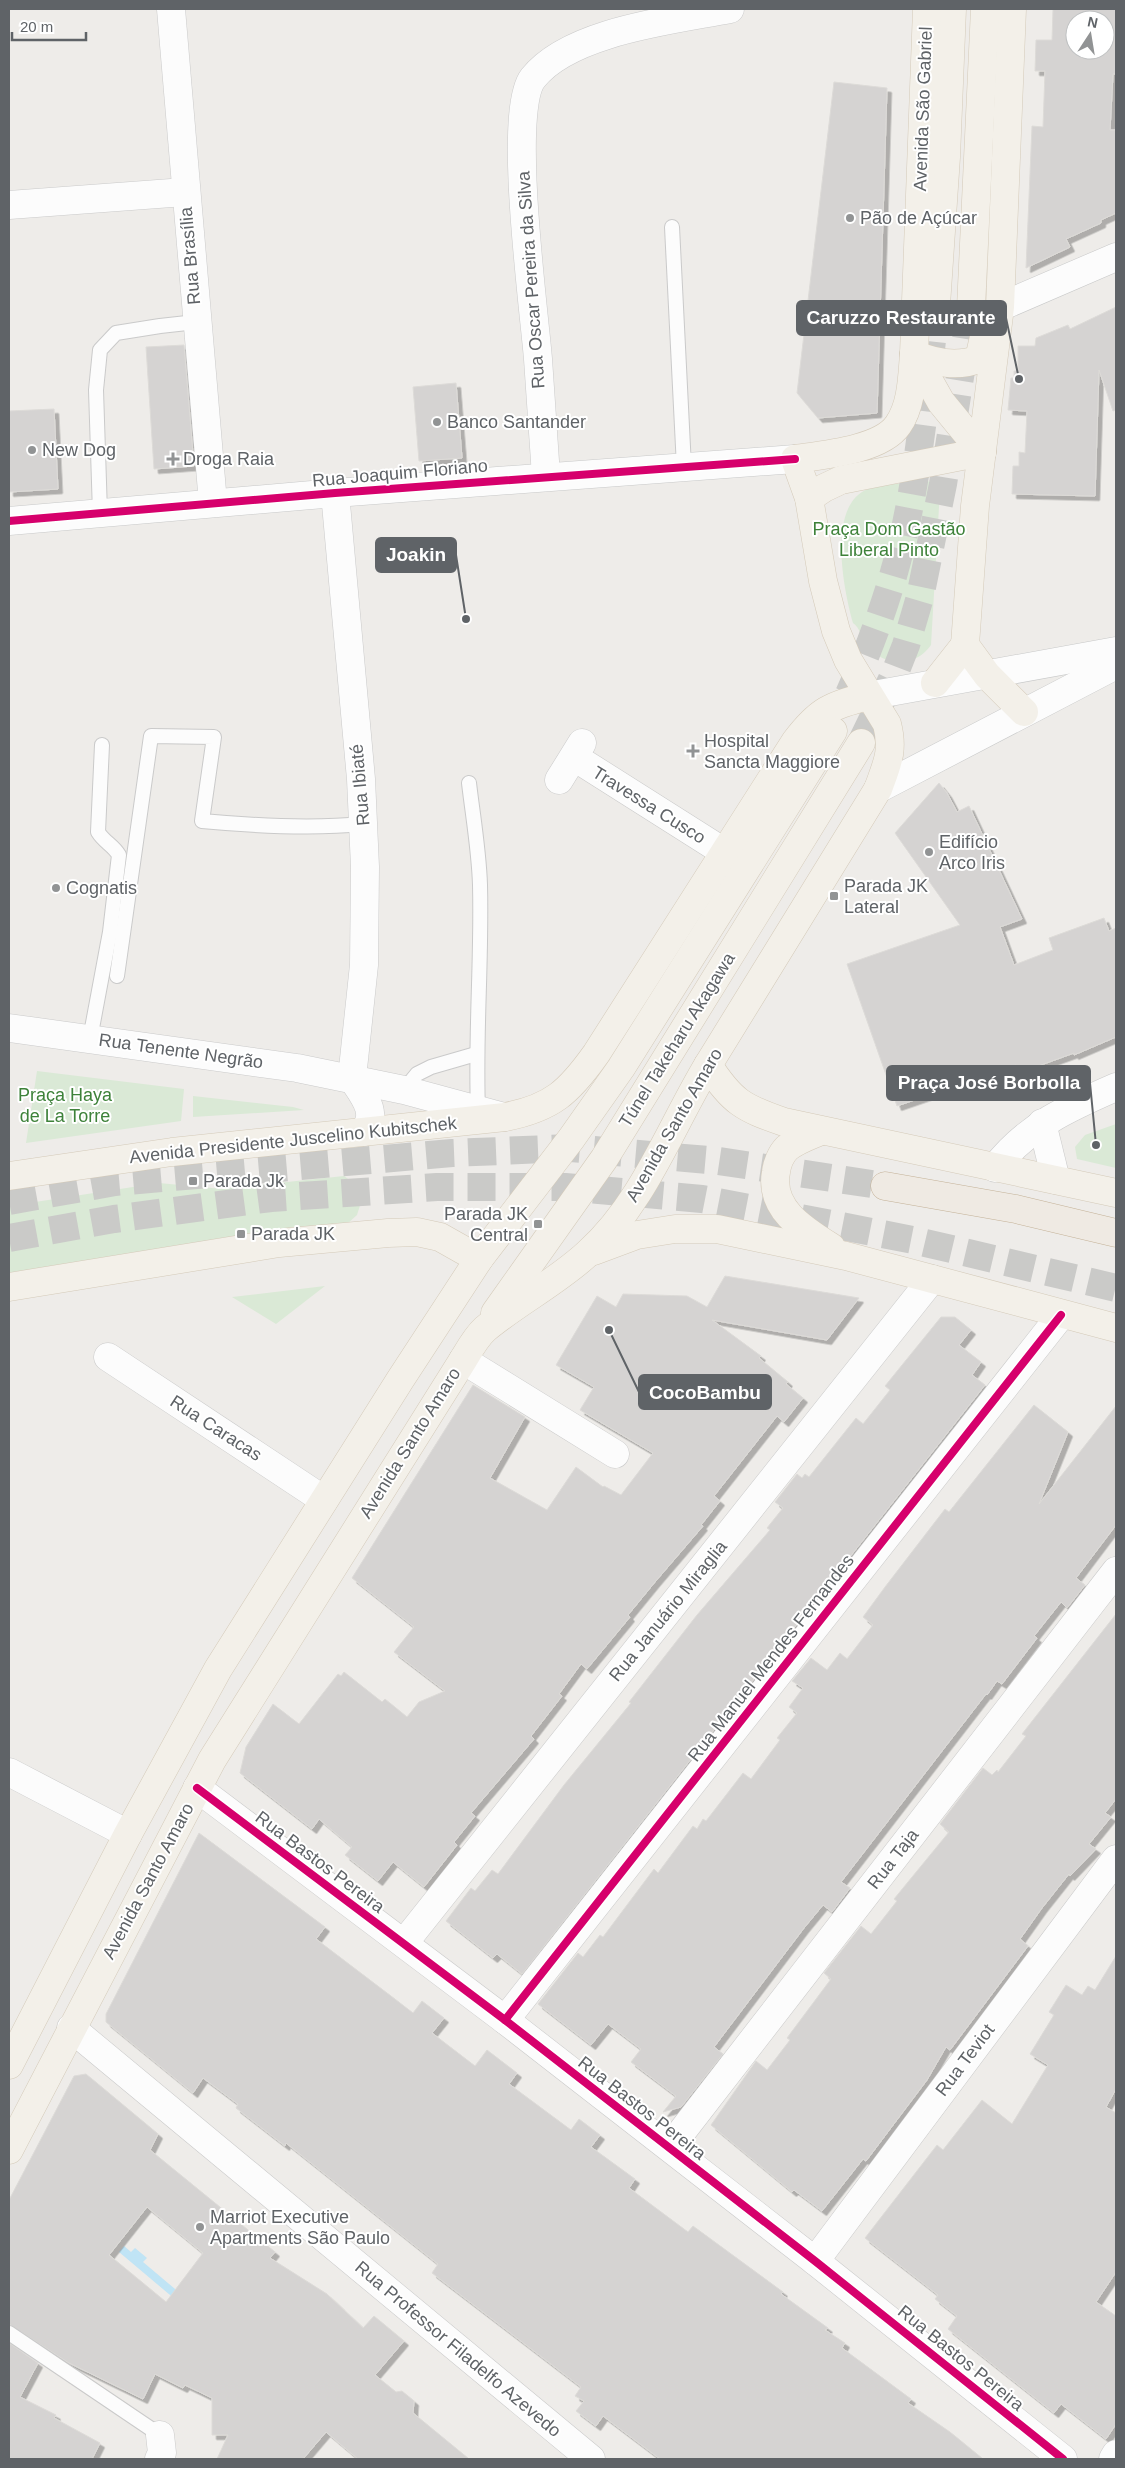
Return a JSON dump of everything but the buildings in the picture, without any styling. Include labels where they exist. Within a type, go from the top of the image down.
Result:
[{"type":"highway","points":[[885,1186],[1026,1212],[1116,1233]]},
{"type":"highway","points":[[1026,1212],[1116,1224]]},
{"type":"main road","name":"Avenida São Gabriel","points":[[795,459],[847,450],[888,436],[898,425],[906,408],[911,388],[914,354],[927,9]]},
{"type":"main road","points":[[936,305],[946,157],[952,9]]},
{"type":"main road","points":[[971,308],[986,9]]},
{"type":"main road","points":[[935,683],[964,645],[975,506],[1000,307],[1012,9]]},
{"type":"main road","points":[[914,354],[931,360],[953,364],[979,359],[987,321],[1000,307]]},
{"type":"main road","points":[[914,354],[941,402],[982,452]]},
{"type":"main road","points":[[809,498],[841,480],[982,452]]},
{"type":"main road","points":[[795,459],[809,498],[823,581],[836,631],[848,660],[868,696],[887,724],[892,752],[878,789]]},
{"type":"main road","points":[[964,645],[987,675],[1024,712]]},
{"type":"main road","points":[[724,852],[810,722],[831,707],[868,696]]},
{"type":"main road","name":"Túnel Takeharu Akagawa","points":[[479,1259],[571,1139],[621,1068],[833,731]]},
{"type":"main road","name":"Túnel Takeharu Akagawa","points":[[483,1330],[604,1160],[861,742]]},
{"type":"main road","name":"Avenida Santo Amaro","points":[[11,2140],[212,1760],[462,1360],[483,1330],[589,1253],[618,1219],[643,1184],[708,1066],[878,789]]},
{"type":"main road","name":"Avenida Presidente Juscelino Kubitschek","points":[[9,1176],[172,1152],[505,1117],[526,1113],[554,1101],[571,1088],[596,1054],[724,852]]},
{"type":"main road","points":[[708,1066],[722,1087],[736,1102],[757,1113],[775,1119],[821,1131],[1116,1193]]},
{"type":"main road","points":[[821,1131],[798,1141],[785,1150],[777,1166],[774,1184],[778,1200],[792,1219],[846,1256]]},
{"type":"main road","points":[[589,1253],[636,1235],[675,1229],[717,1228],[846,1256],[1061,1315],[1116,1328]]},
{"type":"main road","points":[[9,1287],[244,1248],[388,1233],[417,1232],[440,1237],[479,1259],[218,1669],[128,1834],[9,2065]]},
{"type":"street","name":"Rua Brasília","points":[[171,9],[196,322],[213,503]]},
{"type":"street","name":"Rua Oscar Pereira da Silva","points":[[546,476],[524,199],[522,144],[524,104],[532,79],[551,62],[572,48],[602,36],[730,9]]},
{"type":"street","points":[[9,204],[185,192]]},
{"type":"street","points":[[1000,307],[1116,257]]},
{"type":"street","name":"Rua Joaquim Floriano","points":[[9,520],[335,492],[795,459]]},
{"type":"street","name":"Rua Ibiaté","points":[[335,492],[363,824],[366,911],[364,965],[352,1078]]},
{"type":"street","points":[[868,696],[1116,651]]},
{"type":"street","points":[[878,789],[1116,665]]},
{"type":"street","name":"Travessa Cusco","points":[[559,780],[578,750],[724,852]]},
{"type":"street","name":"Rua Tenente Negrão","points":[[9,1028],[229,1058],[352,1078],[505,1117]]},
{"type":"street","points":[[352,1078],[368,1102],[372,1115],[369,1126],[363,1132]]},
{"type":"street","points":[[995,1168],[1018,1141],[1042,1123],[1077,1103],[1116,1087]]},
{"type":"street","points":[[1042,1123],[1056,1180]]},
{"type":"street","name":"Rua Januário Miraglia","points":[[404,1943],[932,1279]]},
{"type":"street","name":"Rua Manuel Mendes Fernandes","points":[[505,2020],[1061,1315]]},
{"type":"street","name":"Rua Caracas","points":[[108,1357],[324,1500]]},
{"type":"street","points":[[462,1360],[616,1454]]},
{"type":"street","name":"Rua Taja","points":[[670,2147],[1116,1571]]},
{"type":"street","points":[[9,1772],[128,1834]]},
{"type":"street","name":"Rua Bastos Pereira","points":[[197,1788],[404,1943],[670,2147],[1063,2459]]},
{"type":"street","name":"Rua Teviot","points":[[815,2261],[1116,1858]]},
{"type":"street","name":"Rua Professor Filadelfo Azevedo","points":[[71,2028],[591,2459]]},
{"type":"street","points":[[1113,2459],[1116,2454]]},
{"type":"lane","points":[[672,227],[684,467]]},
{"type":"lane","points":[[100,513],[96,390],[100,350],[116,333],[196,322]]},
{"type":"lane","points":[[117,976],[151,736],[214,737],[202,821],[319,828],[363,824]]},
{"type":"lane","points":[[90,1039],[110,932],[119,855],[113,846],[102,840],[98,832],[102,745]]},
{"type":"lane","points":[[469,783],[480,884],[479,998],[476,1054],[478,1110]]},
{"type":"lane","points":[[404,1090],[417,1074],[431,1067],[476,1054]]},
{"type":"lane","points":[[9,2333],[160,2447]]},
{"type":"green space","name":"Praça Dom Gastão Liberal Pinto","points":[[933,481],[940,490],[931,645],[917,658],[900,662],[891,661],[874,653],[867,646],[853,623],[843,571],[842,530],[847,512],[855,498],[868,489],[890,484]]},
{"type":"green space","name":"Praça Haya de La Torre","points":[[37,1071],[184,1089],[181,1121],[26,1143]]},
{"type":"green space","points":[[193,1096],[293,1107],[304,1110],[193,1117]]},
{"type":"green space","points":[[1116,1124],[1116,1168],[1077,1159],[1075,1147],[1085,1135]]},
{"type":"green space","points":[[344,1176],[355,1184],[362,1199],[357,1215],[347,1224],[9,1282],[9,1206],[159,1183],[222,1189]]},
{"type":"green space","points":[[325,1286],[276,1324],[232,1297]]},
{"type":"water","points":[[124,2246],[131,2252],[135,2248],[147,2258],[143,2262],[194,2305],[189,2311],[119,2252]]},
{"type":"tunnel","points":[[849,694],[885,603],[904,533],[918,458],[936,305]]},
{"type":"tunnel","points":[[861,743],[895,673],[906,645],[920,597],[943,484],[971,308]]},
{"type":"tunnel","points":[[9,1201],[115,1182],[452,1153],[571,1148],[719,1161],[885,1186]]},
{"type":"tunnel","points":[[9,1238],[114,1219],[271,1198],[437,1187],[565,1187],[702,1199],[913,1240],[1116,1288]]},
{"type":"cycle path","points":[[9,521],[335,493],[795,459]]},
{"type":"cycle path","points":[[505,2020],[1061,1315]]},
{"type":"cycle path","points":[[197,1788],[505,2020],[815,2261],[1063,2459]]},
{"type":"place","name":"Pão de Açúcar","points":[[850,218]]},
{"type":"place","name":"Caruzzo Restaurante","points":[[1019,379]]},
{"type":"place","name":"Banco Santander","points":[[437,422]]},
{"type":"place","name":"New Dog","points":[[32,450]]},
{"type":"place","name":"Droga Raia","points":[[173,459]]},
{"type":"place","name":"Joakin","points":[[466,619]]},
{"type":"place","name":"Hospital Sancta Maggiore","points":[[693,751]]},
{"type":"place","name":"Edifício Arco Iris","points":[[929,852]]},
{"type":"place","name":"Cognatis","points":[[56,888]]},
{"type":"place","name":"Parada JK Lateral","points":[[834,896]]},
{"type":"place","name":"Praça José Borbolla","points":[[1096,1145]]},
{"type":"place","name":"Parada Jk","points":[[193,1181]]},
{"type":"place","name":"Parada JK Central","points":[[538,1224]]},
{"type":"place","name":"Parada JK","points":[[241,1234]]},
{"type":"place","name":"CocoBambu","points":[[609,1330]]},
{"type":"place","name":"Marriot Executive Apartments São Paulo","points":[[200,2227]]}]
